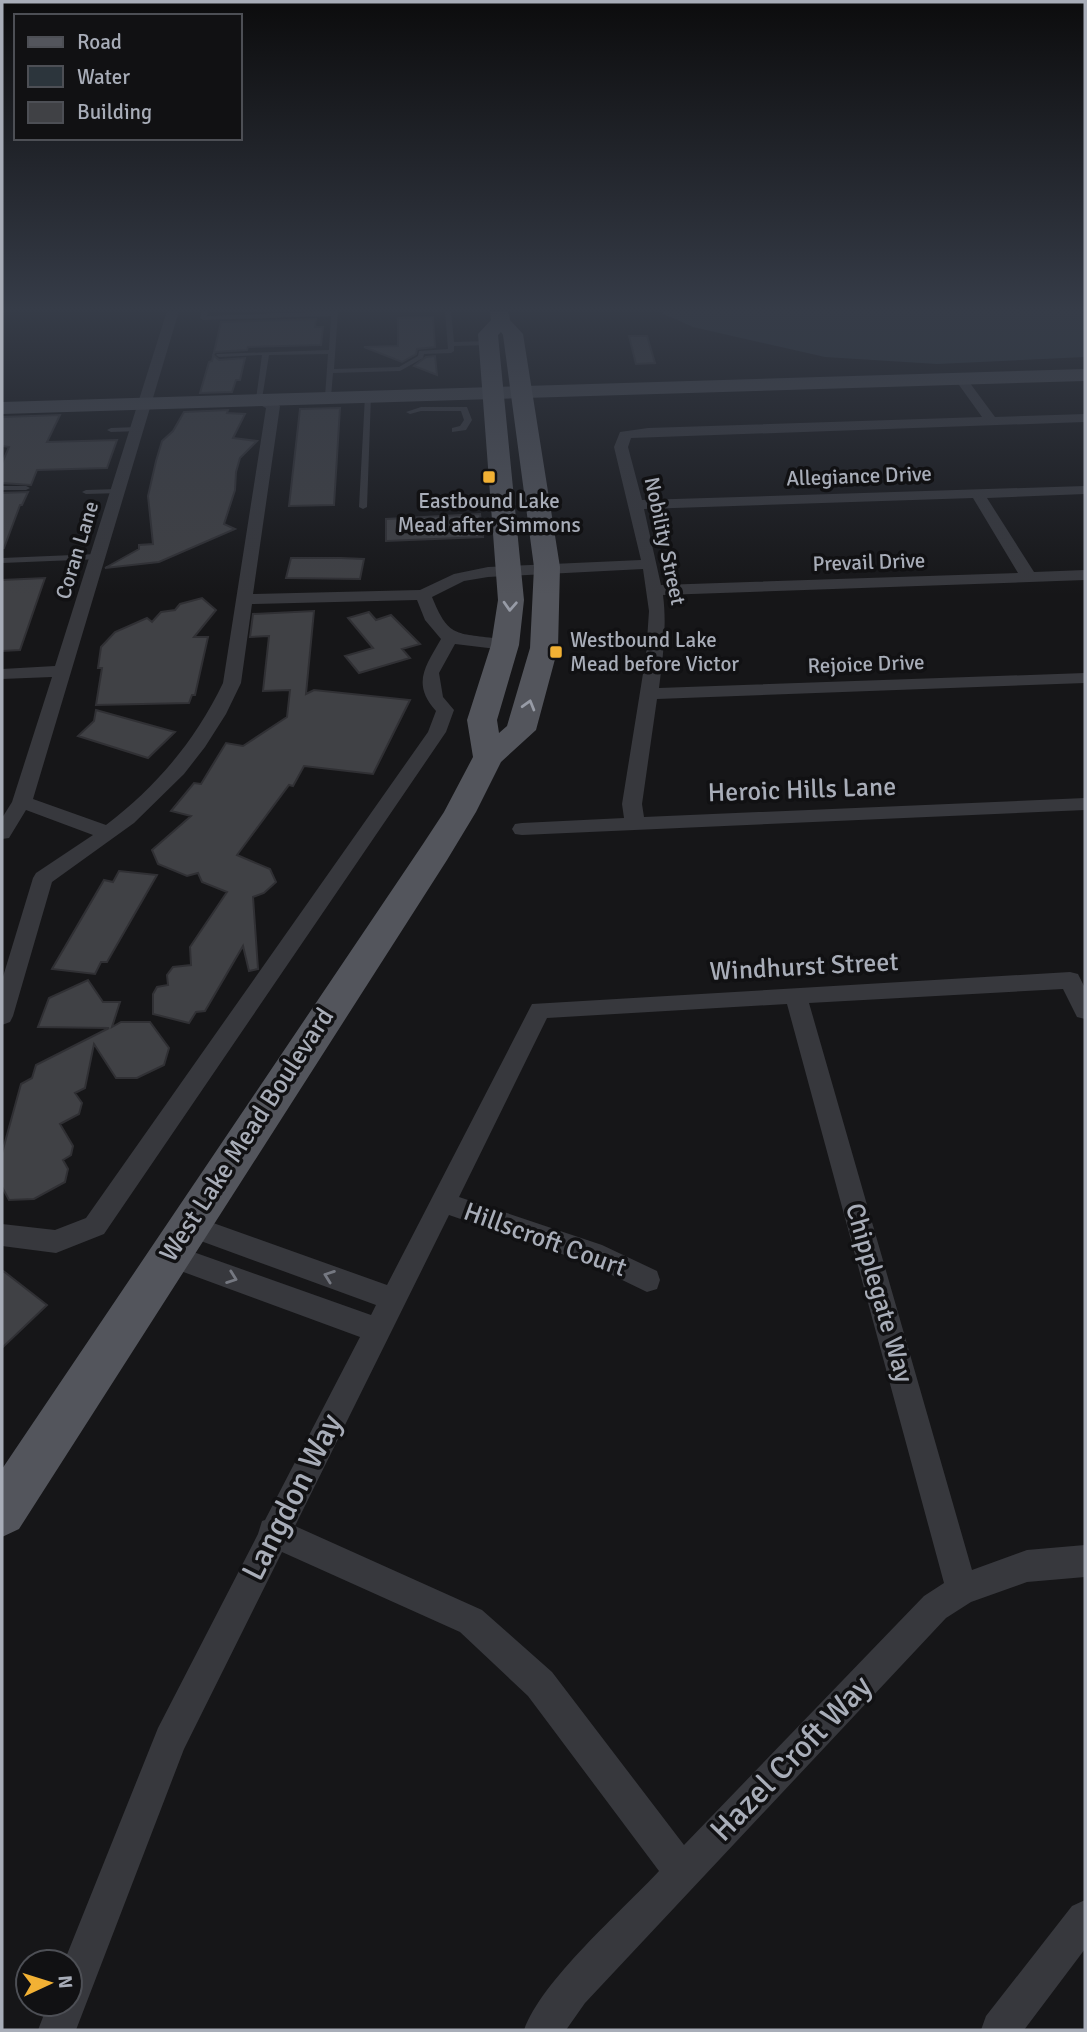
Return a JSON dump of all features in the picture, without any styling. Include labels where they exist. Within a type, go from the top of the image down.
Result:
[{"type":"main road","points":[[2,408],[64,406]]},
{"type":"main road","points":[[488,757],[482,720],[510,620],[510,571],[495,406]]},
{"type":"main road","name":"West Lake Mead Boulevard","points":[[2,1512],[435,852],[460,813],[488,757],[522,730],[544,649],[547,567],[522,406]]},
{"type":"main road","points":[[504,500],[537,499]]},
{"type":"street","name":"Coran Lane","points":[[2,833],[22,802],[143,406]]},
{"type":"street","points":[[2,1016],[43,878],[85,853],[160,790],[219,713],[232,683],[266,406]]},
{"type":"street","points":[[980,406],[991,421],[1085,418]]},
{"type":"street","name":"Nobility Street","points":[[635,824],[632,804],[657,632],[655,590],[621,447],[625,435],[648,432],[991,421]]},
{"type":"street","name":"Allegiance Drive","points":[[635,505],[1085,490]]},
{"type":"street","points":[[977,493],[1029,578]]},
{"type":"street","points":[[244,599],[423,595],[460,577],[547,567],[649,564]]},
{"type":"street","name":"Prevail Drive","points":[[655,590],[1085,575]]},
{"type":"street","points":[[423,595],[433,620],[450,638],[505,645]]},
{"type":"street","points":[[2,1235],[56,1242],[95,1226],[437,732],[445,710],[434,698],[430,673],[450,638]]},
{"type":"street","points":[[2,674],[62,671]]},
{"type":"street","name":"Rejoice Drive","points":[[649,693],[1085,678]]},
{"type":"street","points":[[22,802],[108,833]]},
{"type":"street","name":"Heroic Hills Lane","points":[[522,829],[1085,804]]},
{"type":"street","name":"Windhurst Street","points":[[540,1010],[1070,980],[1085,1011]]},
{"type":"street","name":"Chipplegate Way","points":[[796,996],[962,1590]]},
{"type":"street","name":"Langdon Way","points":[[84,1960],[170,1740],[273,1532],[540,1010]]},
{"type":"street","name":"Hillscroft Court","points":[[442,1202],[593,1252],[648,1280]]},
{"type":"street","points":[[178,1240],[393,1299]]},
{"type":"street","points":[[178,1240],[377,1330]]},
{"type":"street","points":[[273,1532],[471,1621],[540,1684],[682,1872]]},
{"type":"street","name":"Hazel Croft Way","points":[[543,2030],[572,1990],[935,1607],[962,1590],[1027,1566],[1085,1561]]},
{"type":"street","points":[[1000,2030],[1085,1919]]},
{"type":"lane","points":[[363,507],[368,406]]},
{"type":"lane","points":[[410,412],[421,409],[464,409],[468,420],[463,428],[456,430]]},
{"type":"lane","points":[[111,430],[137,429]]},
{"type":"lane","points":[[2,488],[26,488]]},
{"type":"lane","points":[[86,492],[118,491]]},
{"type":"lane","points":[[453,503],[504,500]]},
{"type":"lane","points":[[2,561],[97,557]]},
{"type":"building","points":[[340,408],[334,505],[289,506],[300,409]]},
{"type":"building","points":[[228,410],[227,413],[245,414],[233,438],[257,441],[240,458],[236,472],[235,490],[224,524],[235,529],[159,562],[105,568],[139,549],[139,545],[153,544],[148,496],[156,461],[162,441],[173,431],[184,412]]},
{"type":"building","points":[[60,415],[47,442],[117,440],[107,468],[37,470],[31,485],[2,483],[2,463],[9,447],[2,446],[2,417]]},
{"type":"building","points":[[28,492],[20,505],[4,548],[2,548],[2,493]]},
{"type":"building","points":[[480,514],[483,537],[386,541],[386,519]]},
{"type":"building","points":[[291,558],[364,559],[360,579],[286,578]]},
{"type":"building","points":[[45,578],[20,650],[2,651],[2,580]]},
{"type":"building","points":[[202,598],[216,610],[194,637],[208,637],[195,695],[192,695],[189,703],[96,705],[102,668],[98,668],[101,647],[115,632],[147,618],[152,622],[161,612],[175,610],[180,604]]},
{"type":"building","points":[[314,611],[306,694],[314,690],[410,700],[373,774],[304,766],[293,786],[289,785],[237,855],[270,869],[276,882],[264,893],[253,897],[258,969],[249,971],[243,946],[205,1011],[196,1012],[189,1023],[153,1014],[153,994],[157,987],[168,985],[167,975],[173,967],[191,965],[190,947],[227,892],[202,882],[198,873],[187,876],[158,864],[152,850],[191,816],[171,811],[194,783],[201,784],[226,743],[243,746],[287,717],[290,690],[263,691],[269,636],[250,637],[253,614]]},
{"type":"building","points":[[369,612],[376,620],[391,615],[420,644],[402,649],[410,658],[359,673],[345,656],[373,648],[348,618]]},
{"type":"building","points":[[96,710],[175,732],[148,758],[78,736],[94,721]]},
{"type":"building","points":[[119,871],[157,875],[107,962],[101,962],[95,974],[52,969],[104,880],[113,882]]},
{"type":"building","points":[[88,980],[103,1002],[120,1002],[112,1027],[121,1022],[150,1022],[169,1048],[164,1065],[137,1078],[116,1078],[94,1044],[85,1088],[75,1093],[82,1103],[79,1114],[60,1124],[73,1146],[71,1155],[63,1160],[68,1169],[65,1182],[34,1199],[9,1200],[2,1187],[2,1153],[21,1084],[32,1078],[36,1065],[109,1028],[38,1027],[49,998]]},
{"type":"building","points":[[2,1270],[47,1305],[2,1348]]},
{"type":"place","name":"Eastbound Lake Mead after Simmons","points":[[489,477]]},
{"type":"place","name":"Westbound Lake Mead before Victor","points":[[556,652]]}]
